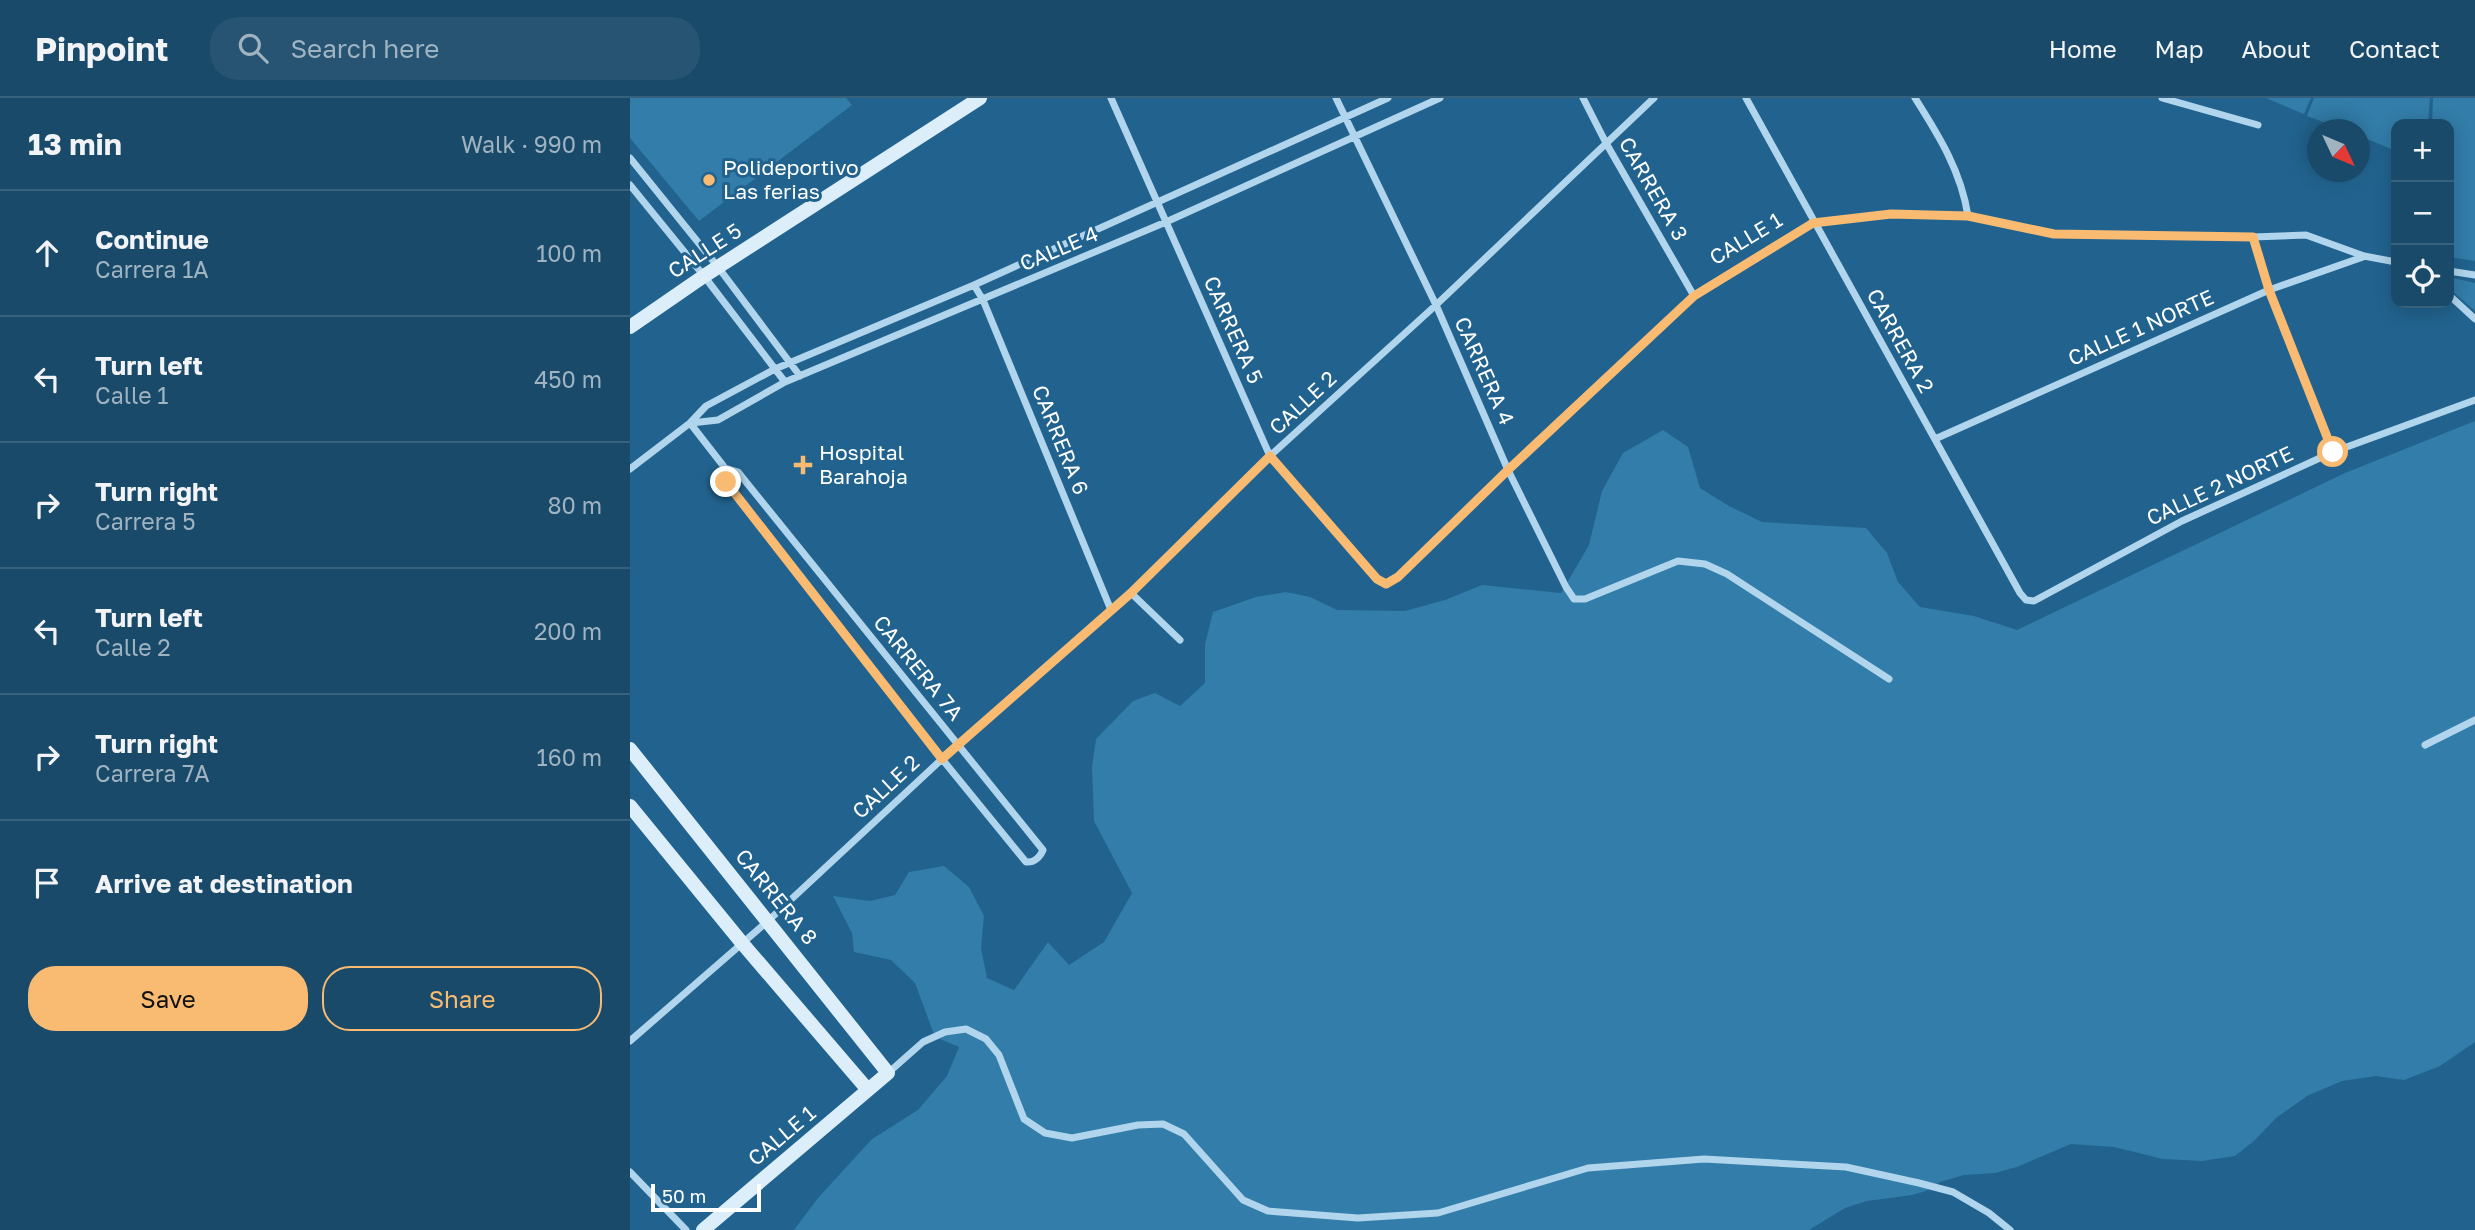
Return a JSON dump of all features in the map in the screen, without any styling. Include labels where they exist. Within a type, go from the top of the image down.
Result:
[{"type":"street","name":"CALLE 5","points":[[630,327],[704,276],[980,98]]},
{"type":"street","name":"CARRERA 5","points":[[1111,98],[1270,456],[1377,579],[1386,584]]},
{"type":"street","name":"CARRERA 4","points":[[1336,98],[1436,305],[1508,470],[1574,599],[1585,599],[1678,561],[1705,564],[1727,574],[1889,679]]},
{"type":"street","name":"CALLE 4","points":[[630,469],[690,423],[706,406],[775,369],[974,285],[1388,98]]},
{"type":"street","name":"CALLE 4","points":[[690,423],[718,420],[785,382],[1166,222],[1440,98]]},
{"type":"street","name":"CARRERA 3","points":[[1583,98],[1694,296]]},
{"type":"street","name":"CALLE 2","points":[[630,1041],[769,920],[942,759],[1131,593],[1270,456],[1436,305],[1654,98]]},
{"type":"street","name":"CARRERA 2","points":[[1746,98],[1813,223],[2026,600]]},
{"type":"street","points":[[1915,98],[1947,150],[1964,192],[1968,216]]},
{"type":"street","points":[[2162,98],[2258,125]]},
{"type":"street","points":[[630,158],[718,267],[800,376]]},
{"type":"street","points":[[630,185],[785,382]]},
{"type":"street","name":"CALLE 1","points":[[1386,584],[1398,577],[1694,296],[1813,223],[1891,214],[1968,216],[2054,234],[2253,237],[2306,235],[2364,256],[2391,261]]},
{"type":"street","points":[[2253,237],[2269,290],[2333,452]]},
{"type":"street","name":"CALLE 1 NORTE","points":[[1935,439],[2269,290],[2364,256]]},
{"type":"street","points":[[2454,272],[2475,275]]},
{"type":"street","name":"CARRERA 6","points":[[974,285],[983,300],[1111,610]]},
{"type":"street","points":[[2454,300],[2475,319]]},
{"type":"street","name":"CALLE 2 NORTE","points":[[2026,600],[2034,601],[2182,521],[2333,452],[2475,400]]},
{"type":"street","name":"CARRERA 7A","points":[[690,423],[725,468],[726,482],[942,759],[1026,862],[1031,863],[1037,859],[1042,850],[738,472],[725,468]]},
{"type":"street","points":[[1131,593],[1180,640]]},
{"type":"street","points":[[2425,745],[2475,720]]},
{"type":"street","name":"CARRERA 8","points":[[630,749],[769,920],[888,1073]]},
{"type":"street","points":[[630,806],[742,943],[868,1090]]},
{"type":"street","points":[[888,1073],[923,1042],[945,1032],[966,1029],[986,1040],[999,1055],[1024,1119],[1045,1132],[1072,1138],[1138,1125],[1163,1124],[1184,1134],[1243,1200],[1268,1211],[1358,1218],[1438,1213],[1588,1168],[1704,1158],[1846,1167],[1919,1183],[1953,1192],[1989,1213],[2010,1230]]},
{"type":"street","name":"CALLE 1","points":[[703,1230],[888,1073]]},
{"type":"street","points":[[630,1172],[686,1230]]},
{"type":"shaded area","name":"Polideportivo Las ferias","points":[[630,98],[846,98],[852,105],[699,221],[630,138]]},
{"type":"shaded area","points":[[2266,98],[2311,98],[2304,114]]},
{"type":"shaded area","points":[[2314,98],[2430,98],[2428,119],[2391,119],[2391,149],[2370,140],[2370,119],[2315,119],[2307,116]]},
{"type":"shaded area","points":[[2433,98],[2475,98],[2475,261],[2454,258],[2454,119],[2432,119]]},
{"type":"shaded area","points":[[2454,278],[2475,283],[2475,311],[2454,292]]},
{"type":"shaded area","points":[[2475,421],[2475,1042],[2440,1066],[2404,1080],[2376,1076],[2342,1081],[2307,1096],[2276,1118],[2235,1156],[2202,1161],[2163,1159],[2114,1147],[2071,1144],[2017,1167],[1995,1173],[1964,1175],[1912,1195],[1867,1201],[1845,1208],[1809,1230],[794,1230],[818,1198],[872,1139],[918,1110],[947,1076],[959,1047],[935,1037],[915,983],[891,960],[854,952],[852,933],[833,896],[870,901],[895,895],[909,872],[944,866],[969,887],[984,916],[981,948],[987,978],[1014,990],[1048,942],[1069,965],[1104,942],[1132,893],[1094,821],[1092,767],[1096,739],[1133,701],[1155,693],[1180,706],[1205,683],[1205,644],[1213,612],[1256,597],[1286,592],[1310,597],[1337,610],[1405,611],[1445,600],[1482,585],[1561,593],[1589,545],[1602,491],[1623,453],[1663,430],[1688,447],[1700,488],[1729,506],[1762,522],[1866,528],[1887,553],[1898,582],[1920,607],[1974,616],[2017,630],[2345,473]]},
{"type":"place","name":"Polideportivo Las ferias","points":[[709,180]]},
{"type":"place","name":"Hospital Barahoja","points":[[803,465]]},
{"type":"route","points":[[726,482],[942,759],[1131,593],[1270,456],[1377,579],[1386,584],[1398,577],[1694,296],[1813,223],[1891,214],[1968,216],[2054,234],[2253,237],[2269,290],[2333,452]]}]
